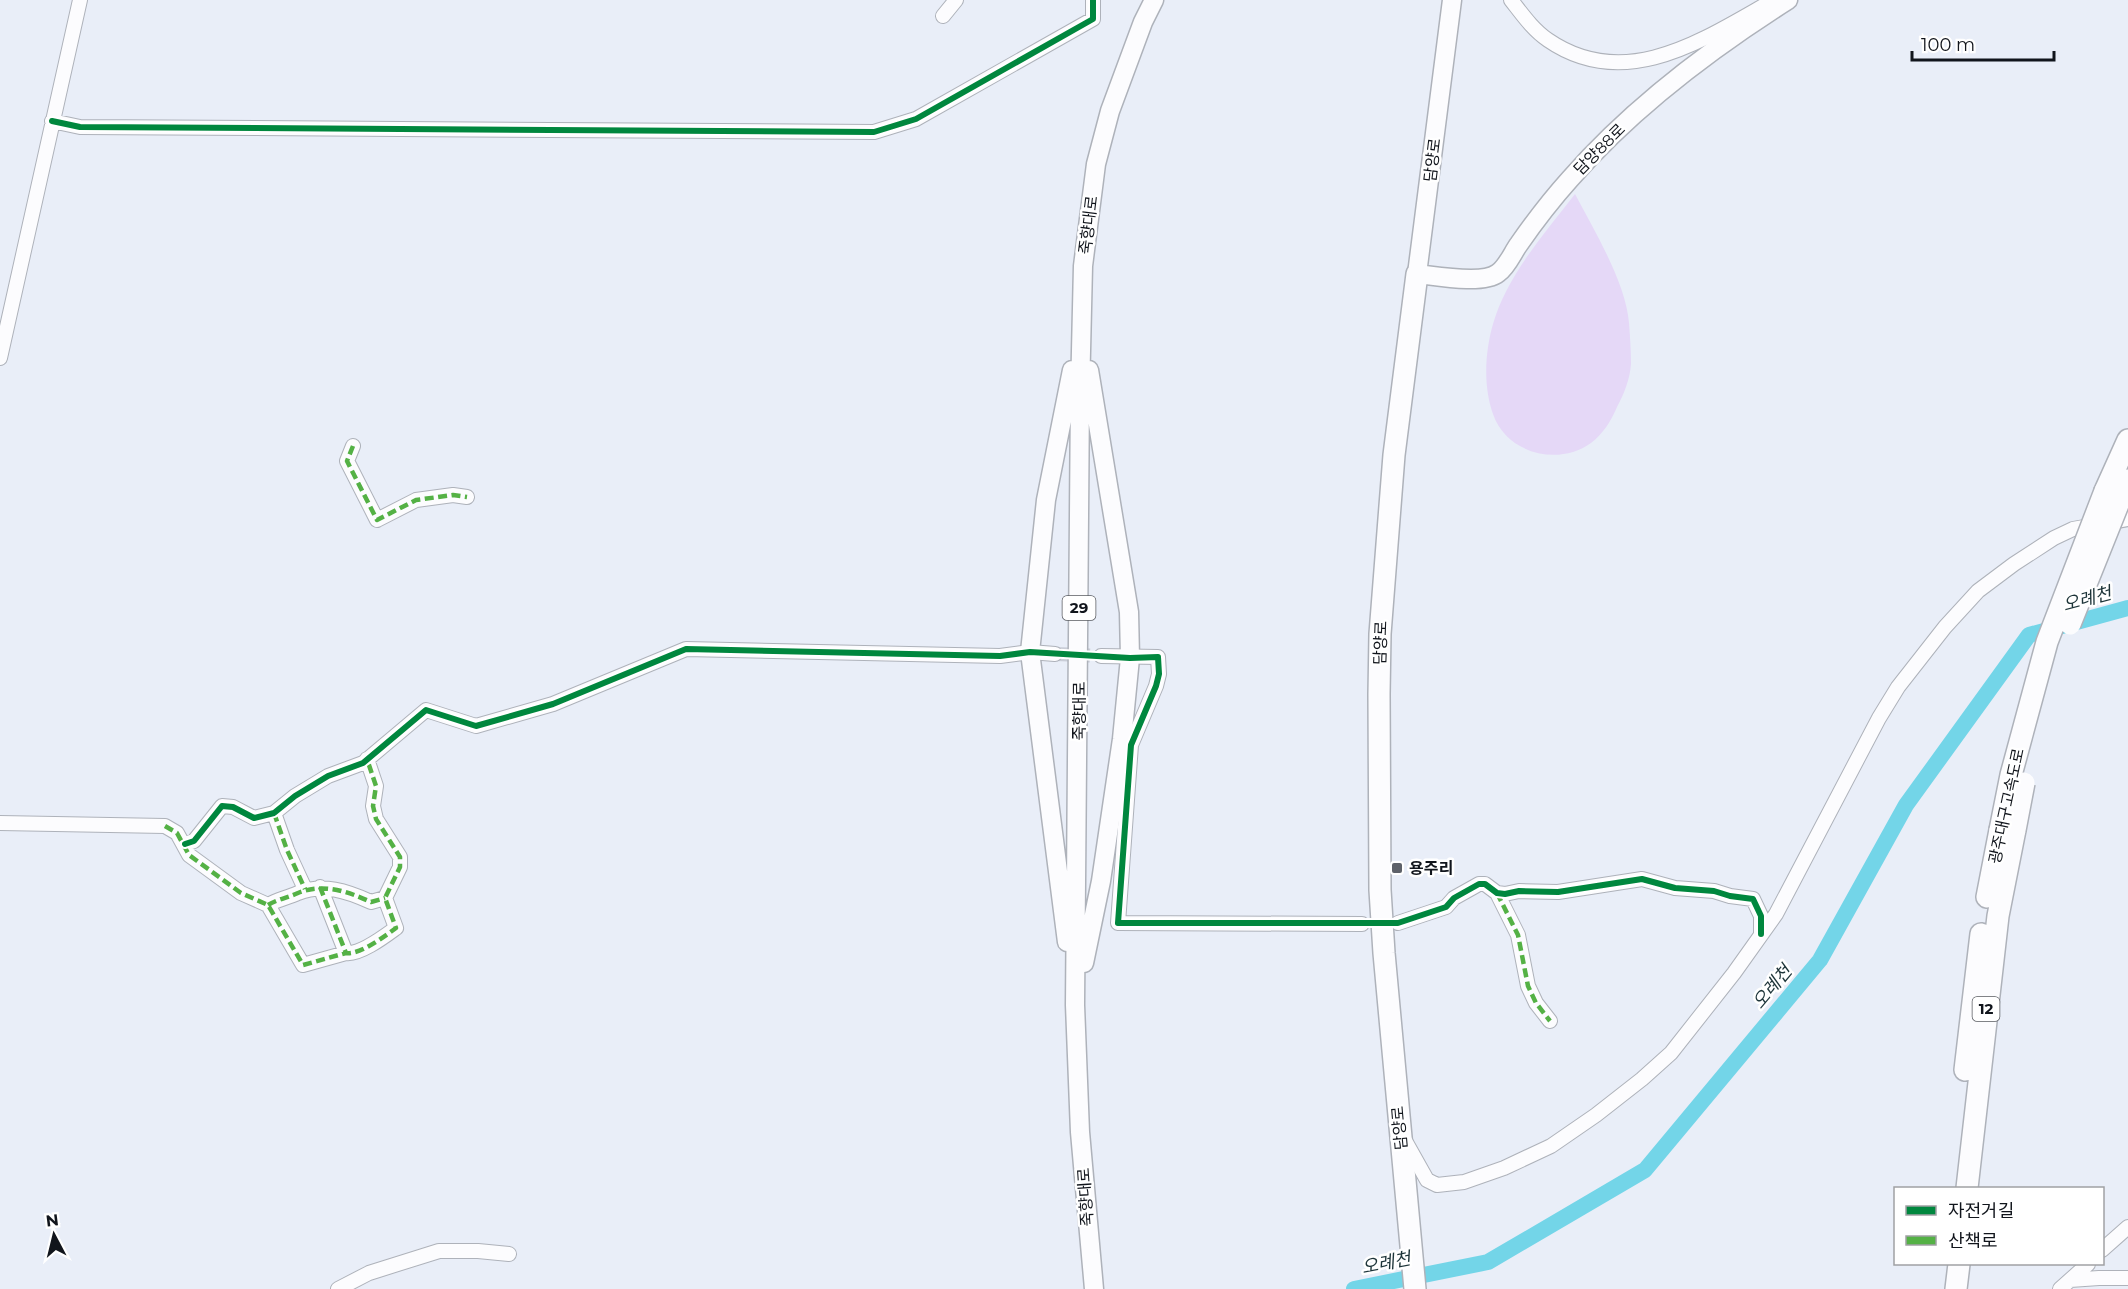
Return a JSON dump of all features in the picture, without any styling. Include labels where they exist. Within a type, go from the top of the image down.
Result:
[{"type":"highway","name":"담양로","points":[[1415,1289],[1387,1004],[1380,890],[1380,634],[1394,455],[1417,274]]},
{"type":"highway","name":"광주대구고속도로","points":[[2117,504],[2128,440]]},
{"type":"highway","name":"광주대구고속도로","points":[[1953,1187],[1972,1001],[1984,913],[2061,647],[2128,480]]},
{"type":"highway","name":"광주대구고속도로","points":[[1967,1187],[2007,830]]},
{"type":"highway","points":[[1943,1289],[1945,1265]]},
{"type":"highway","points":[[1956,1289],[1959,1265]]},
{"type":"main road","name":"죽향대로","points":[[1094,1289],[1080,1132],[1075,1005],[1083,266],[1096,164],[1110,111],[1126,64],[1154,0]]},
{"type":"main road","name":"담양로","points":[[1417,274],[1452,0]]},
{"type":"main road","name":"담양88로","points":[[1417,274],[1473,278],[1499,273],[1550,203],[1601,144],[1664,88],[1729,39],[1788,0]]},
{"type":"main road","points":[[1075,1005],[1030,652],[1046,500],[1082,324]]},
{"type":"main road","points":[[1075,1005],[1101,881],[1122,739],[1130,658],[1129,612],[1082,324]]},
{"type":"street","points":[[0,358],[80,0]]},
{"type":"street","points":[[943,16],[956,0]]},
{"type":"street","points":[[52,121],[80,127],[874,132],[916,119],[1093,19],[1093,0]]},
{"type":"street","points":[[1511,0],[1547,40],[1572,54],[1594,61],[1618,63],[1645,60],[1688,46],[1774,0]]},
{"type":"street","points":[[352,446],[347,461],[377,520],[416,500],[453,495],[467,497]]},
{"type":"street","points":[[1399,1130],[1427,1180],[1437,1185],[1452,1184],[1485,1175],[1529,1158],[1551,1146],[1596,1115],[1671,1053],[1734,973],[1776,914],[1879,718],[1898,687],[1935,639],[1964,606],[1996,576],[2065,531],[2117,504]]},
{"type":"street","points":[[185,844],[194,841],[222,806],[238,808],[254,818],[274,813],[295,796],[328,776],[363,763],[426,710],[476,726],[554,704],[686,649],[999,656],[1030,652],[1056,654]]},
{"type":"street","points":[[1101,656],[1158,657],[1159,674],[1131,745],[1118,923],[1362,924]]},
{"type":"street","points":[[0,823],[165,826],[177,832],[189,855],[241,893],[268,905],[303,965],[346,953],[351,954],[377,942],[396,928],[385,898],[400,867],[400,857],[376,819],[373,806],[376,786],[367,759]]},
{"type":"street","points":[[274,813],[287,850],[305,889]]},
{"type":"street","points":[[1398,923],[1446,907],[1460,894],[1479,884],[1485,884],[1505,894],[1519,891],[1558,892],[1642,879],[1675,888],[1714,891],[1753,899],[1761,916],[1761,934]]},
{"type":"street","points":[[268,905],[305,889],[320,887],[371,902],[385,898]]},
{"type":"street","points":[[320,887],[346,953]]},
{"type":"street","points":[[1497,892],[1518,934],[1528,986],[1536,1003],[1550,1021]]},
{"type":"street","points":[[2104,1250],[2128,1227]]},
{"type":"street","points":[[338,1289],[369,1273],[439,1251],[509,1254]]},
{"type":"street","points":[[2065,1284],[2086,1265]]},
{"type":"street","points":[[2065,1284],[2128,1278]]},
{"type":"shaded area","points":[[1575,194],[1608,257],[1622,291],[1629,323],[1631,364],[1622,397],[1599,436],[1578,450],[1549,455],[1521,447],[1500,427],[1493,414],[1486,381],[1488,346],[1499,306],[1517,272]]},
{"type":"waterway","name":"오례천","points":[[1354,1289],[1488,1262],[1645,1170],[1820,960],[1906,805],[2029,635],[2128,608]]},
{"type":"tunnel","points":[[1055,654],[1101,656]]},
{"type":"marked path","points":[[353,446],[347,461],[377,520],[416,500],[453,495],[467,497]]},
{"type":"marked path","points":[[165,826],[177,833],[189,855],[241,893],[268,905],[303,965],[352,953],[372,944],[396,928],[385,898],[400,867],[400,857],[376,819],[373,806],[376,786],[367,759]]},
{"type":"marked path","points":[[274,813],[287,850],[305,889]]},
{"type":"marked path","points":[[320,887],[346,953]]},
{"type":"marked path","points":[[268,905],[307,890],[317,889],[344,892],[371,902],[385,898]]},
{"type":"marked path","points":[[1497,893],[1518,935],[1528,986],[1536,1003],[1550,1021]]},
{"type":"cycle path","points":[[52,121],[80,127],[874,132],[916,119],[1093,19],[1093,0]]},
{"type":"cycle path","points":[[185,844],[194,841],[222,806],[233,807],[254,818],[274,813],[295,796],[328,776],[363,763],[426,710],[476,726],[553,704],[686,649],[1000,656],[1030,652],[1130,658],[1158,657],[1159,674],[1156,686],[1131,745],[1118,923],[1398,923],[1446,907],[1454,898],[1479,884],[1485,884],[1497,893],[1505,894],[1519,891],[1558,892],[1642,879],[1675,888],[1714,891],[1753,899],[1761,916],[1761,934]]},
{"type":"place","name":"용주리","points":[[1397,868]]}]
